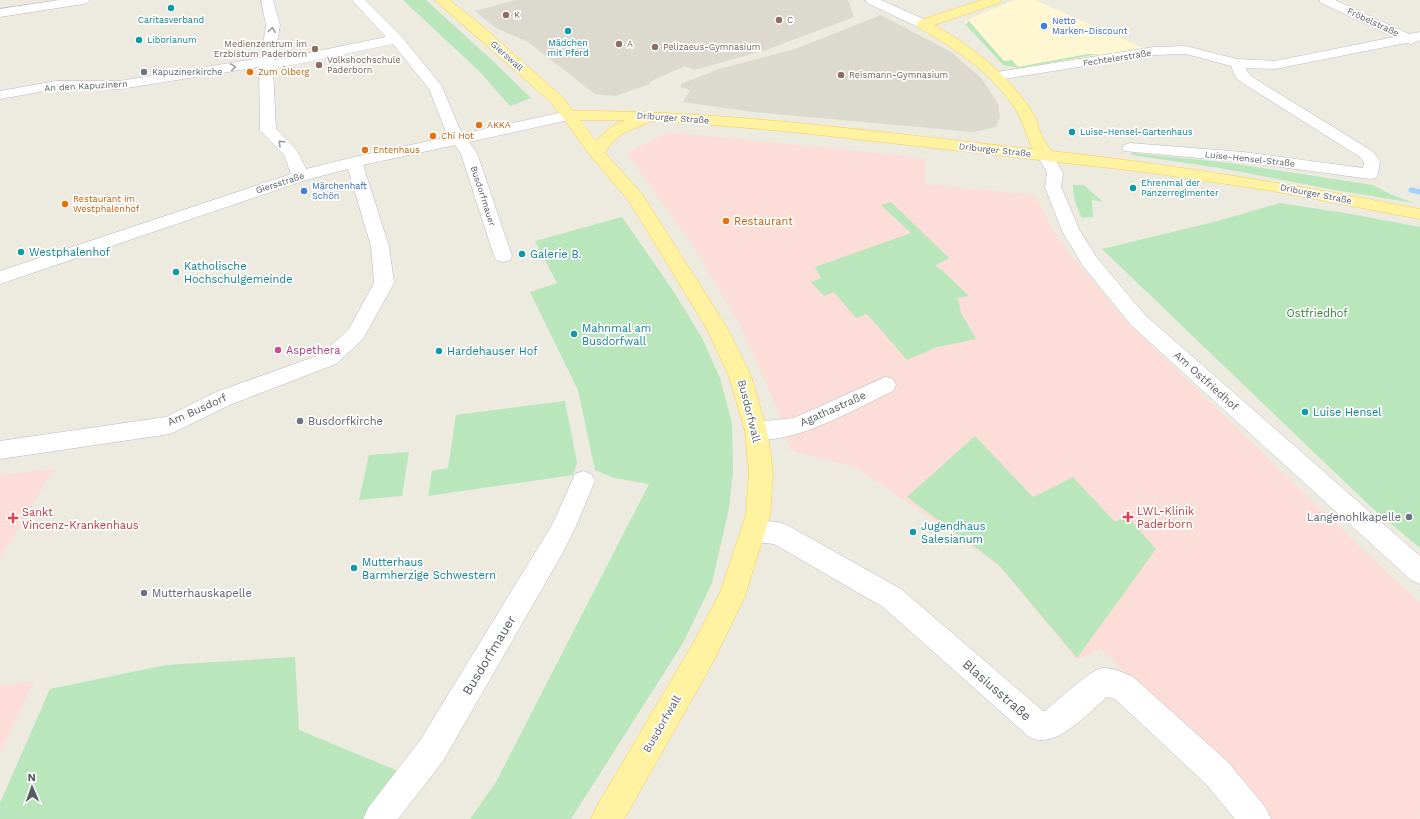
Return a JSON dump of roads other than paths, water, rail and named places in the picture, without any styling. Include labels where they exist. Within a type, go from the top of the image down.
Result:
[{"type":"main road","name":"Gierswall","points":[[441,0],[476,28],[557,100],[568,116]]},
{"type":"main road","points":[[923,24],[995,0]]},
{"type":"main road","points":[[962,11],[954,22],[972,53]]},
{"type":"main road","points":[[923,24],[972,53],[997,76],[1013,95],[1028,118],[1034,137],[1045,155]]},
{"type":"main road","name":"Driburger Straße","points":[[568,116],[616,114],[658,116],[763,125],[1045,155],[1214,176],[1420,214]]},
{"type":"main road","name":"Busdorfwall","points":[[568,116],[636,198],[717,328],[740,376],[756,431],[761,472],[758,515],[732,596],[704,651],[607,819]]},
{"type":"main road","points":[[598,153],[602,142],[610,134],[628,124],[658,116]]},
{"type":"street","points":[[0,2],[5,0]]},
{"type":"street","points":[[0,13],[83,0]]},
{"type":"street","points":[[267,0],[273,25],[267,63],[268,130],[291,152],[300,176]]},
{"type":"street","name":"Busdorfmauer","points":[[358,0],[396,40],[436,88],[455,135],[468,153],[503,256]]},
{"type":"street","points":[[871,0],[923,24]]},
{"type":"street","name":"Fröbelstraße","points":[[1325,0],[1416,39]]},
{"type":"street","name":"Fechtelerstraße","points":[[997,76],[1154,52],[1186,50],[1238,63],[1275,65],[1416,39]]},
{"type":"street","name":"An den Kapuzinern","points":[[0,95],[56,85],[120,85],[267,63],[396,40]]},
{"type":"street","name":"Luise-Hensel-Straße","points":[[1130,148],[1243,157],[1370,174],[1372,161],[1366,154],[1249,81],[1241,75],[1238,63]]},
{"type":"street","name":"Giersstraße","points":[[0,278],[300,176],[354,162],[568,116]]},
{"type":"street","name":"Am Ostfriedhof","points":[[1045,155],[1055,173],[1053,187],[1071,232],[1090,262],[1138,320],[1420,572]]},
{"type":"street","name":"Am Busdorf","points":[[0,450],[170,425],[224,398],[329,359],[356,334],[384,282],[380,246],[354,162]]},
{"type":"street","name":"Agathastraße","points":[[756,431],[802,424],[885,385]]},
{"type":"street","name":"Busdorfmauer","points":[[379,819],[432,750],[553,546],[564,526],[583,481]]},
{"type":"street","name":"Blasiusstraße","points":[[754,531],[778,533],[892,598],[1038,726],[1051,725],[1104,682],[1122,686],[1217,773],[1255,819]]},
{"type":"waterway","points":[[1411,190],[1420,192]]},
{"type":"place","name":"Caritasverband","points":[[171,8]]},
{"type":"place","name":"K","points":[[506,15]]},
{"type":"place","name":"C","points":[[779,20]]},
{"type":"place","name":"Netto Marken-Discount","points":[[1044,26]]},
{"type":"place","name":"Mädchen mit Pferd","points":[[568,31]]},
{"type":"place","name":"Liborianum","points":[[139,40]]},
{"type":"place","name":"A","points":[[619,44]]},
{"type":"place","name":"Pelizaeus-Gymnasium","points":[[655,47]]},
{"type":"place","name":"Medienzentrum im Erzbistum Paderborn","points":[[315,49]]},
{"type":"place","name":"Volkshochschule Paderborn","points":[[319,65]]},
{"type":"place","name":"Kapuzinerkirche","points":[[144,72]]},
{"type":"place","name":"Zum Ölberg","points":[[250,72]]},
{"type":"place","name":"Reismann-Gymnasium","points":[[841,75]]},
{"type":"place","name":"AKKA","points":[[479,125]]},
{"type":"place","name":"Luise-Hensel-Gartenhaus","points":[[1072,132]]},
{"type":"place","name":"Chi Hot","points":[[433,136]]},
{"type":"place","name":"Entenhaus","points":[[365,150]]},
{"type":"place","name":"Ehrenmal der Panzerregimenter","points":[[1133,188]]},
{"type":"place","name":"Märchenhaft Schön","points":[[304,191]]},
{"type":"place","name":"Restaurant im Westphalenhof","points":[[65,204]]},
{"type":"place","name":"Restaurant","points":[[726,221]]},
{"type":"place","name":"Westphalenhof","points":[[21,252]]},
{"type":"place","name":"Galerie B.","points":[[522,254]]},
{"type":"place","name":"Katholische Hochschulgemeinde","points":[[176,272]]},
{"type":"place","name":"Mahnmal am Busdorfwall","points":[[574,334]]},
{"type":"place","name":"Aspethera","points":[[278,350]]},
{"type":"place","name":"Hardehauser Hof","points":[[439,351]]},
{"type":"place","name":"Luise Hensel","points":[[1305,412]]},
{"type":"place","name":"Busdorfkirche","points":[[300,421]]},
{"type":"place","name":"LWL-Klinik Paderborn","points":[[1128,517]]},
{"type":"place","name":"Langenohlkapelle","points":[[1409,517]]},
{"type":"place","name":"Sankt Vincenz-Krankenhaus","points":[[13,518]]},
{"type":"place","name":"Jugendhaus Salesianum","points":[[913,532]]},
{"type":"place","name":"Mutterhaus Barmherzige Schwestern","points":[[354,568]]},
{"type":"place","name":"Mutterhauskapelle","points":[[144,593]]},
{"type":"park label","name":"Ostfriedhof","points":[[1317,313]]}]
